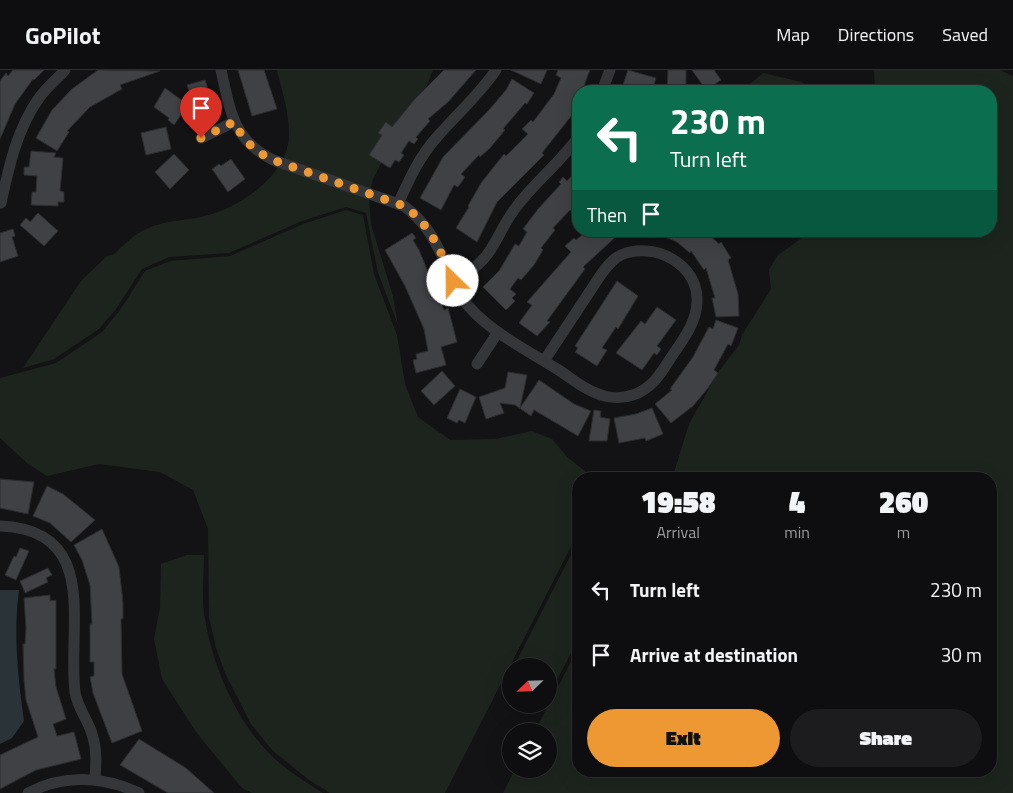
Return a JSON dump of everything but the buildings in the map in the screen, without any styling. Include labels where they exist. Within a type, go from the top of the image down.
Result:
[{"type":"street","points":[[1,203],[9,164],[22,128],[39,98],[65,70]]},
{"type":"street","points":[[221,70],[234,122],[247,142],[257,152],[273,160],[398,204],[412,212],[430,230],[453,281],[468,306],[486,324],[544,361],[600,395],[619,397],[643,391],[656,380],[691,327],[697,300],[689,275],[681,266],[658,252],[640,251],[620,255],[610,262],[544,361]]},
{"type":"street","points":[[398,204],[418,162],[437,137],[483,90],[496,70]]},
{"type":"street","points":[[604,85],[610,70]]},
{"type":"street","points":[[201,138],[234,122]]},
{"type":"street","points":[[453,281],[478,266],[489,255],[517,207],[572,146]]},
{"type":"street","points":[[477,364],[498,332]]},
{"type":"street","points":[[0,526],[14,527],[31,532],[50,542],[62,554],[71,572],[74,598],[74,678],[76,695],[94,744],[95,780]]},
{"type":"street","points":[[28,793],[55,782],[82,778],[119,785],[139,793]]},
{"type":"shaded area","points":[[277,70],[433,70],[422,98],[386,152],[372,182],[369,199],[371,224],[393,296],[398,325],[378,273],[366,213],[346,207],[302,221],[229,253],[169,257],[142,269],[116,309],[99,329],[54,359],[23,368],[81,281],[107,256],[113,255],[129,240],[146,229],[212,214],[238,203],[274,173],[282,161],[289,133],[287,109]]},
{"type":"shaded area","points":[[874,70],[1000,70],[1013,76],[1013,793],[503,793],[510,778],[557,778],[557,723],[539,723],[544,713],[558,712],[558,687],[572,660],[572,777],[997,777],[997,472],[674,472],[689,424],[719,371],[739,345],[742,335],[771,289],[769,270],[777,256],[803,237],[997,237],[997,85],[875,85]]},
{"type":"shaded area","points":[[763,73],[802,82],[805,85],[749,85]]},
{"type":"shaded area","points":[[346,210],[363,215],[374,274],[397,335],[405,384],[418,417],[450,440],[495,439],[532,431],[552,439],[567,457],[586,472],[572,472],[572,545],[514,658],[502,658],[502,682],[445,793],[330,793],[309,780],[272,750],[251,724],[225,673],[216,648],[209,617],[208,529],[193,490],[160,472],[99,464],[47,476],[28,464],[0,438],[0,378],[56,363],[102,332],[120,310],[145,271],[170,261],[230,256],[303,224]]},
{"type":"shaded area","points":[[572,553],[572,651],[558,678],[558,658],[518,658]]},
{"type":"shaded area","points":[[187,555],[204,555],[203,603],[209,637],[227,690],[245,723],[274,758],[323,793],[252,793],[242,788],[196,732],[162,679],[154,639],[160,608],[161,564]]},
{"type":"shaded area","points":[[0,590],[19,590],[16,639],[24,721],[12,738],[0,744]]},
{"type":"route","points":[[201,138],[234,122],[247,142],[257,152],[273,160],[404,206],[422,220],[430,230],[453,281]]}]
